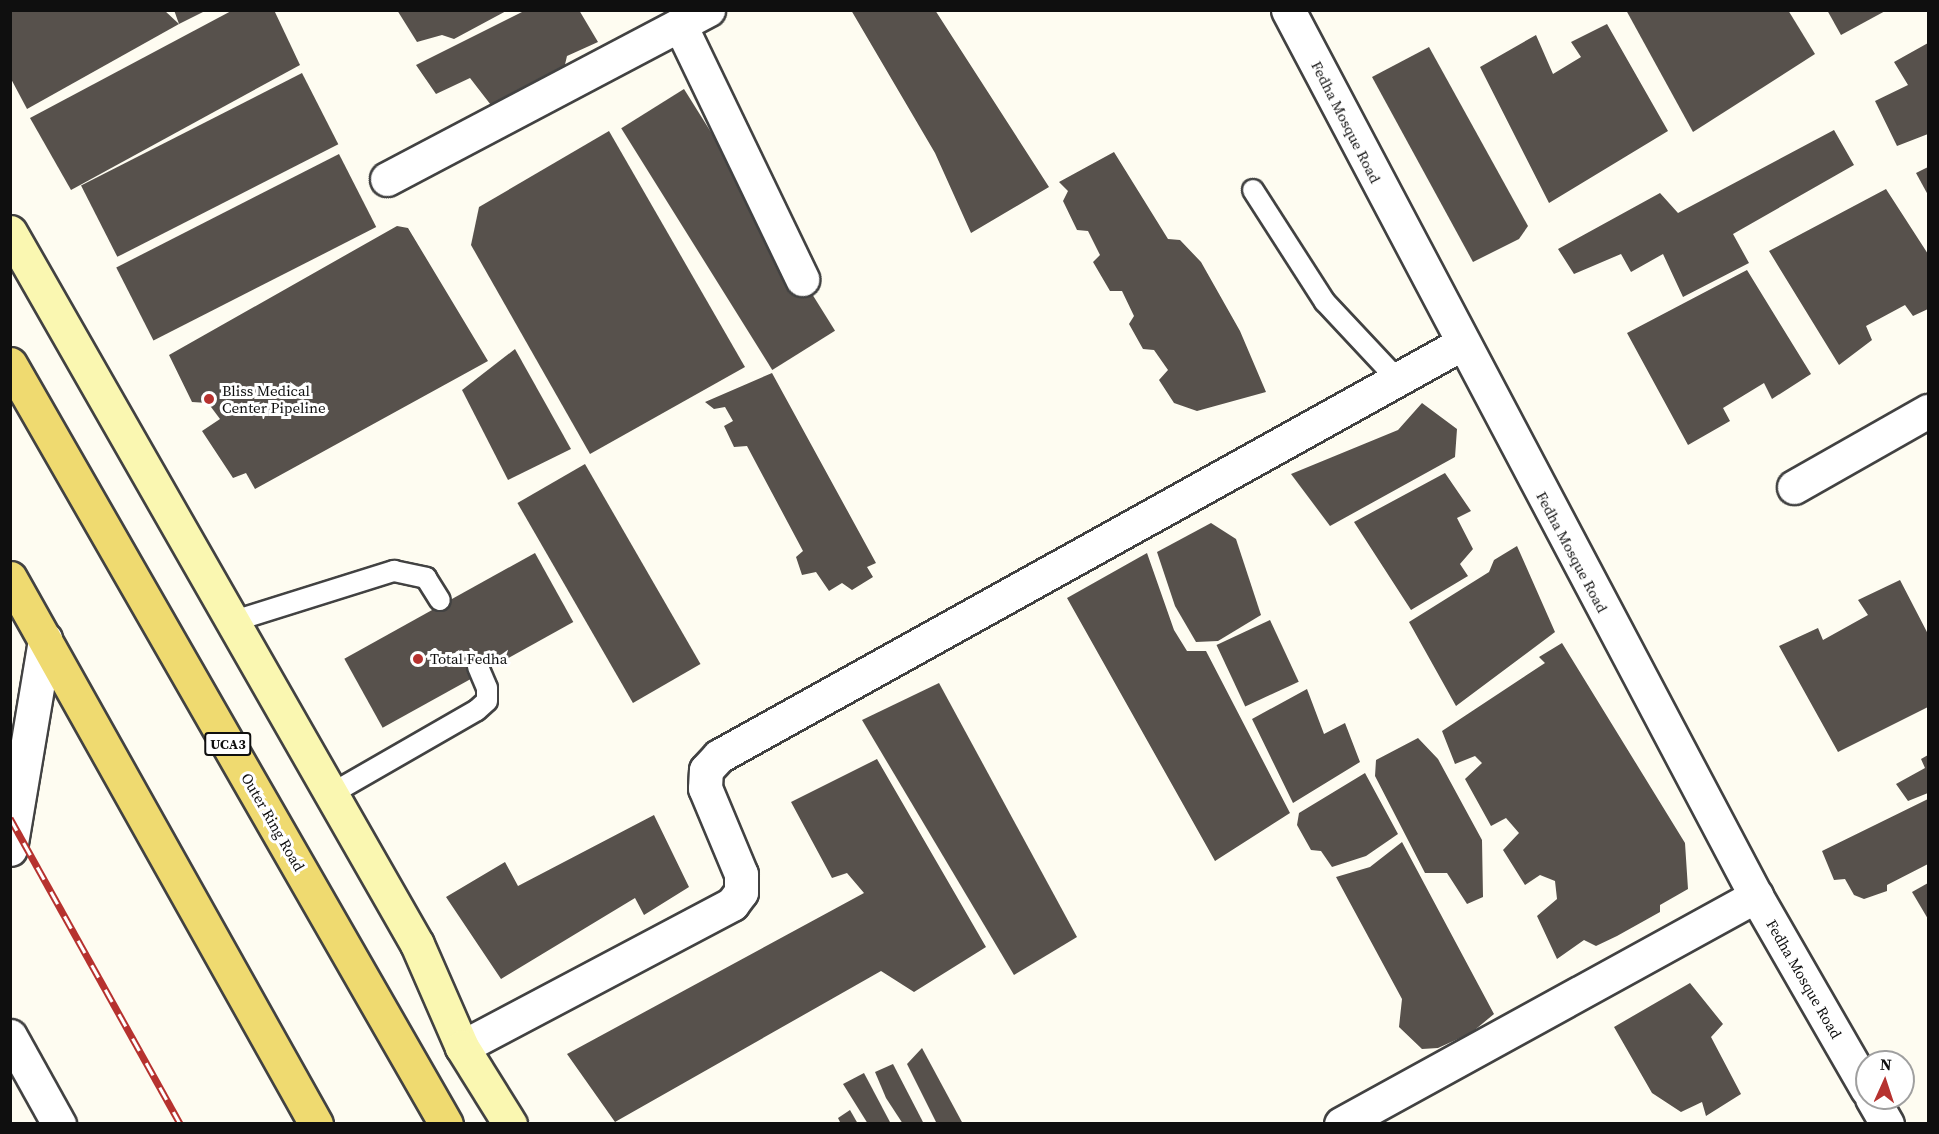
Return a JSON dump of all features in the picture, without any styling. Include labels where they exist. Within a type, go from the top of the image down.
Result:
[{"type":"main road","points":[[10,232],[417,944],[462,1047],[510,1124]]},
{"type":"main road","name":"Outer Ring Road","points":[[10,364],[446,1124]]},
{"type":"main road","points":[[10,578],[316,1124]]},
{"type":"street","name":"Fedha Mosque Road","points":[[1287,10],[1461,344],[1755,896],[1855,1068]]},
{"type":"street","points":[[387,179],[694,18],[802,279]]},
{"type":"street","points":[[462,1047],[732,904],[741,892],[741,874],[705,788],[706,770],[719,756],[1461,344]]},
{"type":"street","points":[[1794,487],[1929,411]]},
{"type":"street","points":[[10,849],[45,639]]},
{"type":"street","points":[[1341,1124],[1755,896]]},
{"type":"street","points":[[10,1036],[20,1075],[59,1124]]},
{"type":"street","points":[[1879,1110],[1887,1124]]},
{"type":"lane","points":[[1253,190],[1325,302],[1397,379]]},
{"type":"lane","points":[[234,621],[394,572],[426,578],[440,600]]},
{"type":"lane","points":[[332,794],[477,710],[487,701],[487,688],[478,667]]},
{"type":"building","points":[[10,10],[164,10],[179,24],[27,109],[10,77]]},
{"type":"building","points":[[174,10],[207,10],[179,24]]},
{"type":"building","points":[[233,10],[274,10],[300,65],[71,190],[30,118]]},
{"type":"building","points":[[397,10],[508,10],[454,39],[442,35],[417,42]]},
{"type":"building","points":[[526,10],[579,10],[598,42],[567,56],[563,73],[494,109],[470,78],[436,94],[416,65]]},
{"type":"building","points":[[851,10],[935,10],[1049,187],[971,233],[935,153]]},
{"type":"building","points":[[1626,10],[1788,10],[1815,54],[1693,132]]},
{"type":"building","points":[[1827,10],[1887,10],[1841,35]]},
{"type":"building","points":[[1607,24],[1668,131],[1549,203],[1480,67],[1536,35],[1553,74],[1581,57],[1571,42]]},
{"type":"building","points":[[1928,43],[1928,134],[1897,146],[1875,101],[1908,85],[1894,62]]},
{"type":"building","points":[[1429,47],[1528,226],[1519,239],[1473,262],[1372,77]]},
{"type":"building","points":[[302,73],[338,144],[117,257],[81,186]]},
{"type":"building","points":[[684,89],[835,331],[772,370],[621,128]]},
{"type":"building","points":[[1834,130],[1854,165],[1733,234],[1749,263],[1683,297],[1663,254],[1631,272],[1621,254],[1574,274],[1558,249],[1660,193],[1678,213]]},
{"type":"building","points":[[609,131],[745,367],[590,454],[471,245],[479,207]]},
{"type":"building","points":[[1114,152],[1168,239],[1180,240],[1201,262],[1240,331],[1266,392],[1197,411],[1174,403],[1159,380],[1168,370],[1154,350],[1143,349],[1129,324],[1134,316],[1122,291],[1110,291],[1093,262],[1100,255],[1088,231],[1077,230],[1063,201],[1068,191],[1059,182]]},
{"type":"building","points":[[339,154],[376,227],[153,341],[116,267]]},
{"type":"building","points":[[1928,167],[1928,195],[1916,173]]},
{"type":"building","points":[[1886,189],[1928,254],[1928,309],[1913,316],[1905,305],[1866,326],[1872,340],[1839,365],[1769,251]]},
{"type":"building","points":[[397,226],[408,228],[488,361],[255,489],[246,473],[233,478],[202,431],[220,419],[208,403],[192,402],[169,355]]},
{"type":"building","points":[[1747,270],[1811,374],[1772,399],[1764,383],[1723,408],[1730,421],[1688,445],[1627,333]]},
{"type":"building","points":[[515,349],[571,449],[508,480],[462,390]]},
{"type":"building","points":[[772,373],[876,563],[867,567],[873,577],[852,590],[842,583],[829,591],[816,572],[802,575],[796,557],[803,551],[747,446],[734,447],[724,426],[733,421],[725,407],[714,409],[705,402]]},
{"type":"building","points":[[1422,403],[1457,429],[1455,457],[1330,526],[1291,474],[1398,430]]},
{"type":"building","points":[[585,464],[700,664],[633,703],[517,503]]},
{"type":"building","points":[[1445,473],[1471,511],[1457,518],[1473,549],[1460,564],[1468,576],[1411,610],[1354,522]]},
{"type":"building","points":[[1211,523],[1236,539],[1261,615],[1218,641],[1196,642],[1175,606],[1157,552]]},
{"type":"building","points":[[1517,546],[1555,632],[1456,706],[1409,622],[1489,572],[1494,560]]},
{"type":"building","points":[[535,553],[573,622],[383,728],[344,659]]},
{"type":"building","points":[[1147,553],[1174,630],[1187,651],[1206,651],[1290,813],[1215,861],[1067,598]]},
{"type":"building","points":[[1900,580],[1928,634],[1928,707],[1838,752],[1779,646],[1818,628],[1823,640],[1868,615],[1858,600]]},
{"type":"building","points":[[1270,620],[1299,682],[1245,707],[1217,645]]},
{"type":"building","points":[[1562,643],[1685,843],[1688,889],[1660,905],[1660,912],[1617,936],[1596,946],[1584,940],[1557,959],[1537,916],[1557,899],[1555,881],[1540,875],[1525,885],[1503,850],[1519,833],[1506,818],[1491,826],[1465,779],[1482,763],[1475,756],[1455,764],[1442,731],[1545,663],[1539,657]]},
{"type":"building","points":[[939,683],[1077,937],[1014,975],[862,720]]},
{"type":"building","points":[[1307,689],[1324,734],[1345,723],[1360,762],[1293,803],[1252,719]]},
{"type":"building","points":[[1418,738],[1438,759],[1482,840],[1483,897],[1467,904],[1447,873],[1425,873],[1375,776],[1376,760]]},
{"type":"building","points":[[1928,755],[1928,793],[1908,801],[1896,784],[1925,768],[1921,759]]},
{"type":"building","points":[[877,759],[986,947],[914,992],[881,971],[615,1122],[567,1054],[864,893],[847,873],[832,878],[791,802]]},
{"type":"building","points":[[1365,773],[1398,834],[1366,856],[1332,867],[1321,851],[1311,850],[1297,825],[1299,813]]},
{"type":"building","points":[[1928,799],[1928,864],[1887,885],[1887,891],[1864,899],[1854,895],[1845,879],[1834,880],[1822,851]]},
{"type":"building","points":[[654,815],[689,887],[644,915],[635,898],[501,979],[446,897],[505,862],[518,886]]},
{"type":"building","points":[[1402,842],[1494,1014],[1471,1033],[1438,1048],[1422,1049],[1399,1027],[1402,999],[1336,877],[1370,867]]},
{"type":"building","points":[[1928,883],[1928,919],[1912,892]]},
{"type":"building","points":[[1690,983],[1723,1024],[1711,1037],[1741,1094],[1706,1116],[1702,1102],[1681,1112],[1652,1093],[1614,1027]]},
{"type":"building","points":[[922,1048],[963,1124],[937,1124],[907,1064]]},
{"type":"building","points":[[893,1064],[924,1124],[903,1124],[886,1098],[875,1072]]},
{"type":"building","points":[[864,1073],[891,1124],[868,1124],[843,1084]]},
{"type":"building","points":[[850,1110],[858,1124],[841,1124],[838,1118]]},
{"type":"railway","points":[[10,818],[180,1124]]},
{"type":"place","name":"Bliss Medical Center Pipeline","points":[[209,399]]},
{"type":"place","name":"Total Fedha","points":[[418,659]]}]
